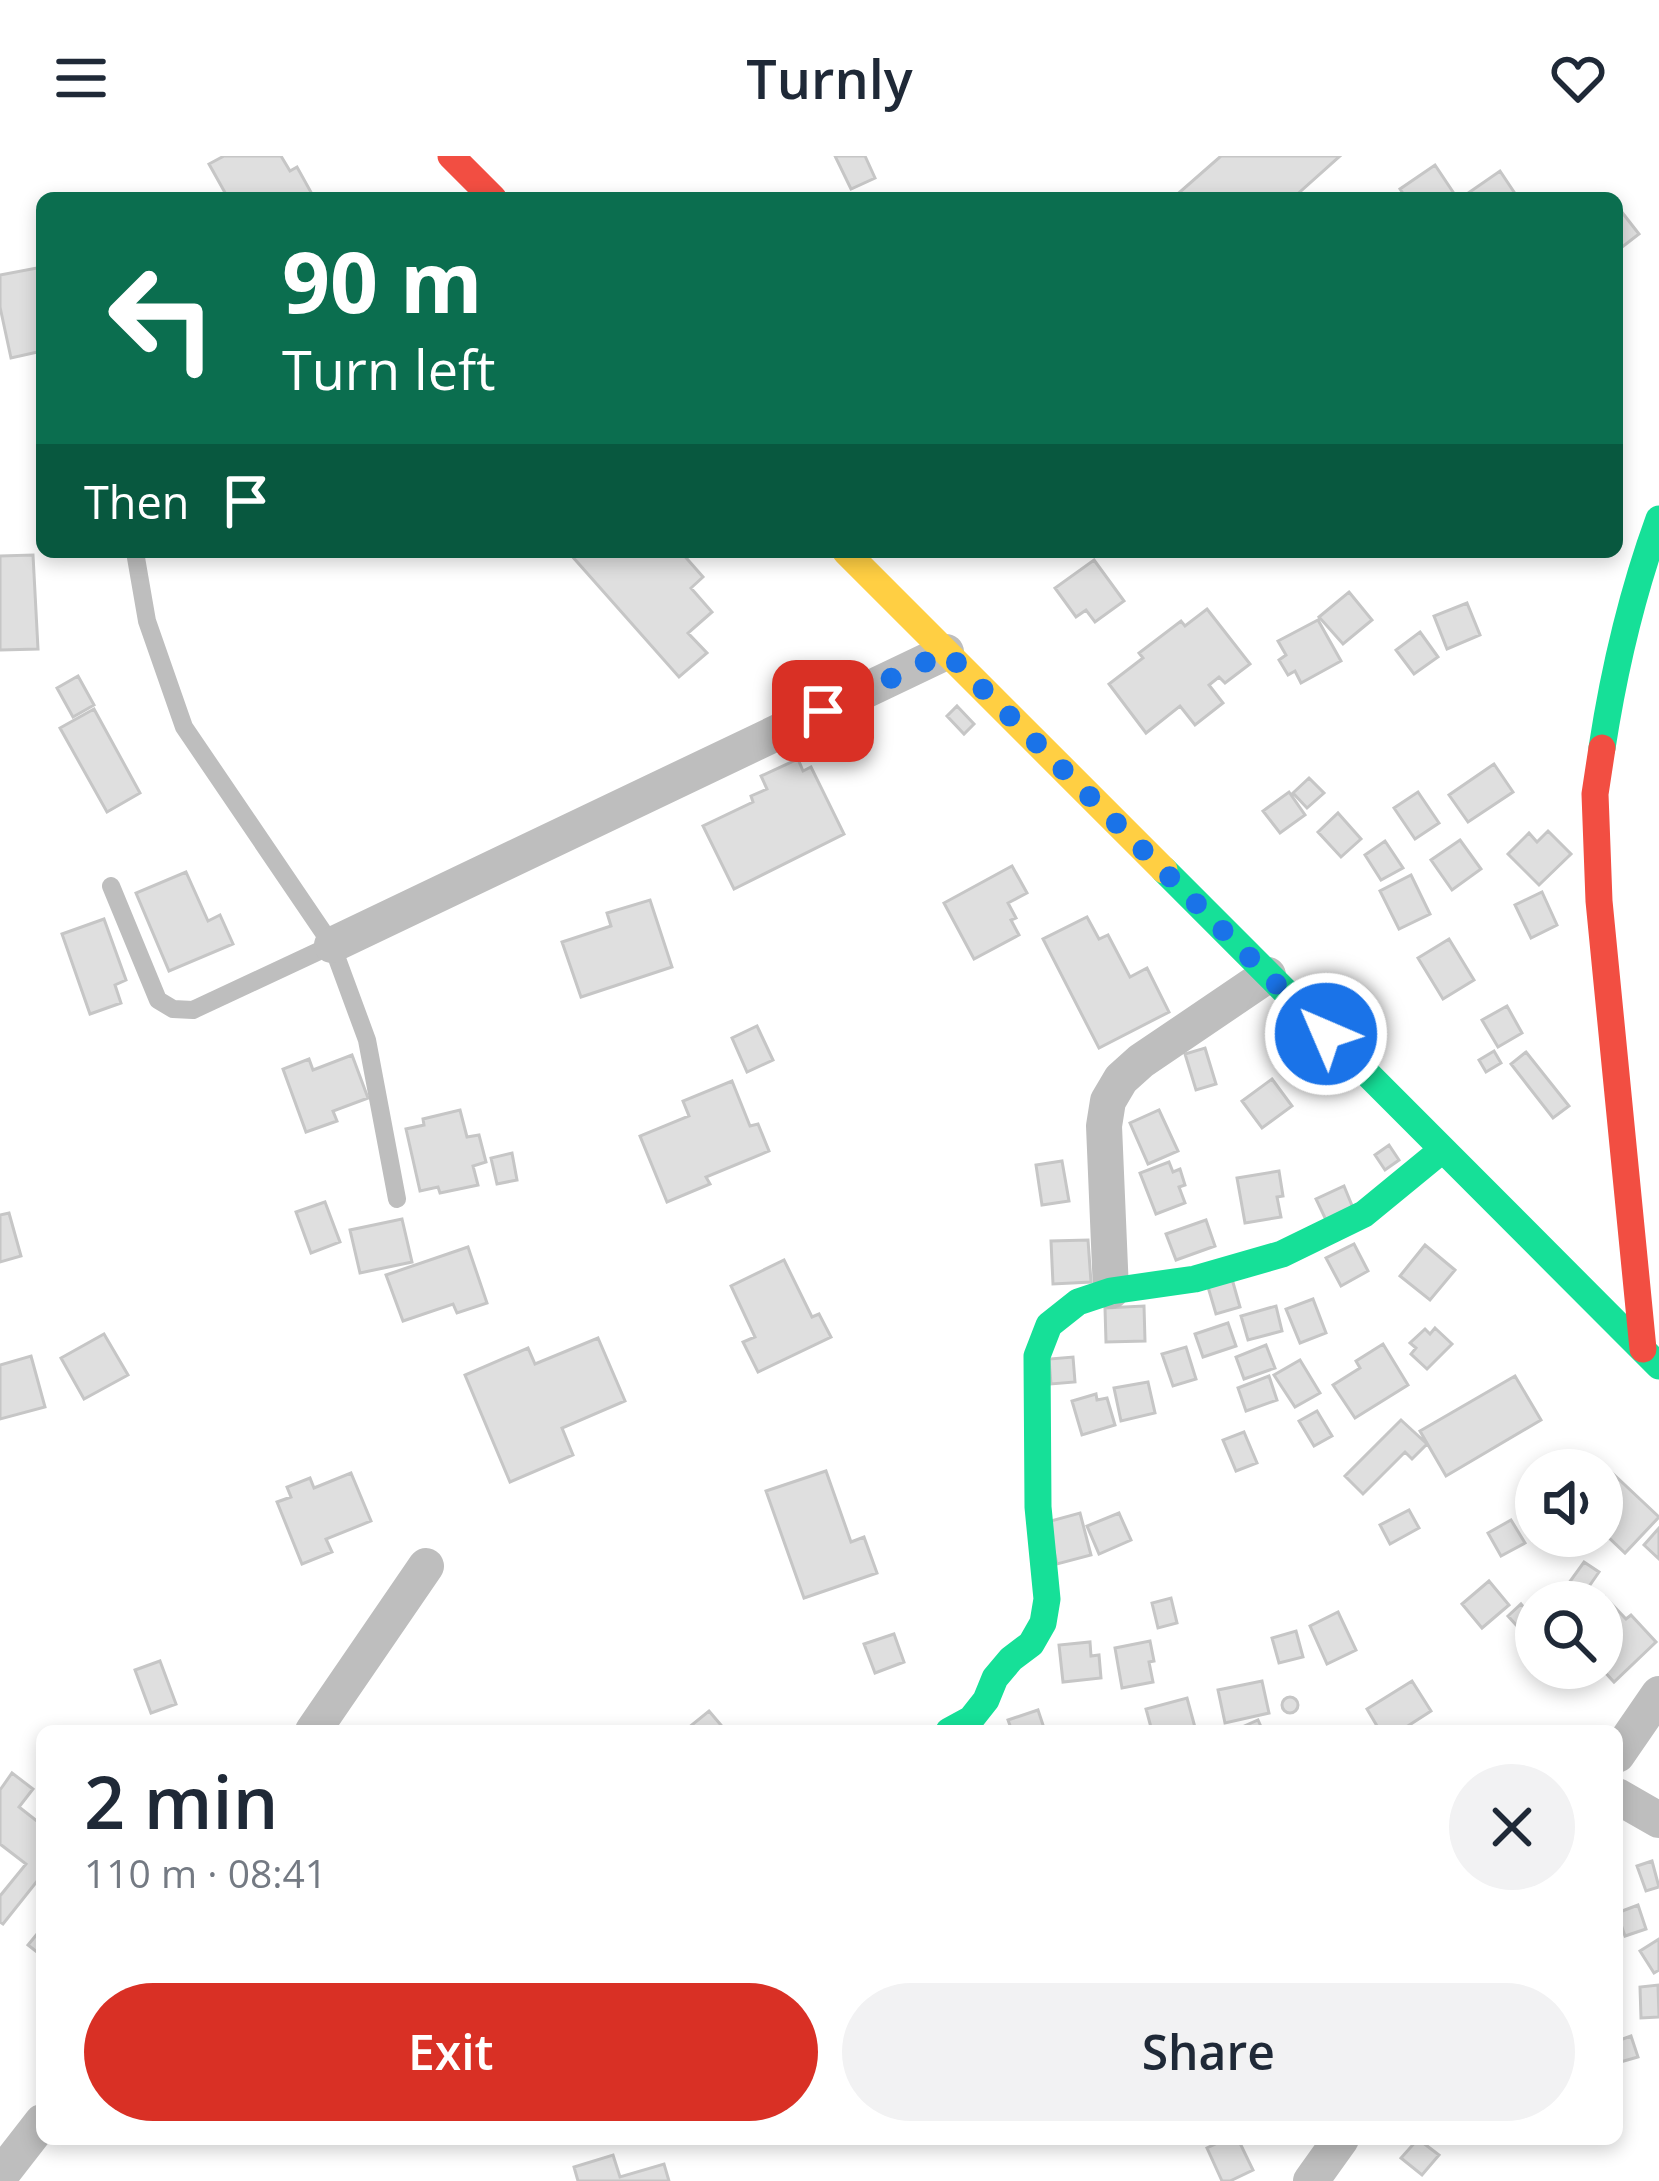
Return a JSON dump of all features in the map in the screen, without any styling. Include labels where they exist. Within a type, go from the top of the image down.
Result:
[{"type":"street","points":[[451,156],[487,192]]},
{"type":"street","points":[[1651,1358],[1599,901],[1594,794],[1610,694],[1640,571],[1659,519]]},
{"type":"street","points":[[851,558],[1651,1358]]},
{"type":"street","points":[[332,945],[946,652]]},
{"type":"street","points":[[1111,1291],[1104,1126],[1108,1101],[1121,1079],[1141,1061],[1268,975]]},
{"type":"street","points":[[960,1725],[971,1719],[995,1678],[1031,1644],[1043,1624],[1047,1599],[1038,1508],[1037,1356],[1049,1325],[1078,1302],[1111,1291],[1195,1279],[1282,1254],[1364,1214],[1442,1150]]},
{"type":"street","points":[[317,1725],[427,1566]]},
{"type":"street","points":[[1623,1744],[1659,1694]]},
{"type":"street","points":[[1623,1799],[1659,1820]]},
{"type":"street","points":[[0,2176],[36,2130]]},
{"type":"street","points":[[1311,2181],[1337,2145]]},
{"type":"lane","points":[[136,558],[147,621],[184,727],[332,945],[367,1040],[397,1198]]},
{"type":"lane","points":[[111,886],[158,1000],[173,1009],[193,1010],[332,945]]},
{"type":"building","points":[[224,156],[281,156],[290,171],[297,167],[311,192],[225,192],[209,164]]},
{"type":"building","points":[[835,156],[865,156],[875,178],[851,189]]},
{"type":"building","points":[[1221,156],[1340,156],[1300,192],[1180,192]]},
{"type":"building","points":[[1435,165],[1453,192],[1402,192]]},
{"type":"building","points":[[1500,171],[1514,192],[1470,192]]},
{"type":"building","points":[[1623,214],[1639,234],[1623,246]]},
{"type":"building","points":[[36,268],[36,352],[11,358],[0,307],[0,275]]},
{"type":"building","points":[[33,555],[38,649],[0,650],[0,556]]},
{"type":"building","points":[[574,558],[686,558],[703,577],[691,588],[712,612],[688,633],[707,653],[679,677]]},
{"type":"building","points":[[1094,560],[1124,601],[1095,622],[1086,610],[1076,617],[1055,588]]},
{"type":"building","points":[[1349,592],[1372,620],[1343,644],[1319,617]]},
{"type":"building","points":[[1467,603],[1480,635],[1447,649],[1434,616]]},
{"type":"building","points":[[1207,609],[1250,664],[1225,683],[1219,677],[1209,685],[1223,703],[1195,725],[1180,706],[1146,733],[1109,684],[1143,658],[1139,653],[1181,621],[1185,626]]},
{"type":"building","points":[[1318,620],[1341,661],[1301,683],[1295,671],[1288,675],[1279,660],[1286,655],[1278,641]]},
{"type":"building","points":[[1420,632],[1438,657],[1414,674],[1396,650]]},
{"type":"building","points":[[78,676],[94,705],[73,717],[57,688]]},
{"type":"building","points":[[957,706],[974,724],[964,734],[947,716]]},
{"type":"building","points":[[94,709],[140,793],[107,812],[60,728]]},
{"type":"building","points":[[798,759],[803,771],[811,767],[844,834],[734,889],[703,826],[753,802],[751,796],[767,789],[761,776]]},
{"type":"building","points":[[1494,764],[1513,792],[1468,822],[1449,795]]},
{"type":"building","points":[[1309,778],[1324,793],[1307,808],[1293,793]]},
{"type":"building","points":[[1289,792],[1305,815],[1280,833],[1263,811]]},
{"type":"building","points":[[1418,792],[1439,823],[1415,839],[1394,808]]},
{"type":"building","points":[[1338,813],[1361,839],[1341,857],[1318,832]]},
{"type":"building","points":[[1548,831],[1571,854],[1539,885],[1508,854],[1529,833],[1537,842]]},
{"type":"building","points":[[1460,840],[1481,869],[1452,890],[1431,860]]},
{"type":"building","points":[[1385,841],[1403,868],[1381,880],[1365,855]]},
{"type":"building","points":[[1012,866],[1027,893],[1008,903],[1019,935],[974,959],[944,903]]},
{"type":"building","points":[[186,872],[208,921],[220,915],[233,944],[169,971],[136,893]]},
{"type":"building","points":[[1411,875],[1430,914],[1399,929],[1380,891]]},
{"type":"building","points":[[1542,892],[1557,925],[1531,938],[1515,905]]},
{"type":"building","points":[[650,900],[672,967],[581,997],[562,942],[611,926],[607,913]]},
{"type":"building","points":[[1087,917],[1099,939],[1108,935],[1130,977],[1147,968],[1169,1012],[1099,1048],[1043,939]]},
{"type":"building","points":[[104,919],[126,980],[115,985],[121,1003],[90,1014],[62,934]]},
{"type":"building","points":[[1449,939],[1474,980],[1443,999],[1418,958]]},
{"type":"building","points":[[1507,1006],[1522,1033],[1498,1047],[1482,1020]]},
{"type":"building","points":[[757,1026],[773,1060],[747,1072],[732,1038]]},
{"type":"building","points":[[1205,1048],[1216,1084],[1196,1090],[1185,1054]]},
{"type":"building","points":[[1494,1051],[1501,1063],[1486,1072],[1479,1060]]},
{"type":"building","points":[[1526,1052],[1569,1106],[1553,1118],[1511,1064]]},
{"type":"building","points":[[352,1055],[368,1098],[333,1111],[337,1121],[306,1132],[283,1069],[309,1059],[313,1070]]},
{"type":"building","points":[[1272,1079],[1292,1106],[1262,1128],[1242,1101]]},
{"type":"building","points":[[732,1081],[750,1126],[758,1124],[769,1151],[706,1177],[710,1184],[667,1202],[640,1136],[689,1116],[683,1101]]},
{"type":"building","points":[[460,1110],[467,1137],[479,1135],[486,1162],[473,1166],[478,1185],[440,1193],[438,1187],[420,1191],[406,1129],[424,1125],[423,1119]]},
{"type":"building","points":[[1159,1110],[1178,1151],[1148,1164],[1130,1123]]},
{"type":"building","points":[[1389,1145],[1399,1160],[1385,1170],[1375,1155]]},
{"type":"building","points":[[512,1153],[517,1180],[497,1184],[491,1158]]},
{"type":"building","points":[[1062,1161],[1069,1201],[1042,1205],[1036,1165]]},
{"type":"building","points":[[1169,1162],[1173,1172],[1180,1169],[1185,1185],[1179,1187],[1185,1203],[1156,1214],[1140,1173]]},
{"type":"building","points":[[1279,1171],[1281,1217],[1245,1223],[1237,1178]]},
{"type":"building","points":[[1344,1186],[1353,1208],[1326,1220],[1316,1199]]},
{"type":"building","points":[[325,1202],[340,1242],[311,1253],[296,1212]]},
{"type":"building","points":[[9,1213],[21,1256],[0,1262],[0,1215]]},
{"type":"building","points":[[402,1219],[412,1262],[360,1273],[350,1230]]},
{"type":"building","points":[[1206,1220],[1215,1246],[1176,1260],[1166,1234]]},
{"type":"building","points":[[1088,1240],[1091,1282],[1053,1284],[1051,1241]]},
{"type":"building","points":[[1354,1244],[1368,1271],[1341,1286],[1326,1258]]},
{"type":"building","points":[[1425,1245],[1455,1270],[1430,1300],[1400,1276]]},
{"type":"building","points":[[468,1247],[487,1303],[457,1313],[453,1304],[403,1321],[386,1275]]},
{"type":"building","points":[[784,1260],[812,1317],[819,1314],[831,1337],[758,1372],[743,1342],[755,1337],[731,1286]]},
{"type":"building","points":[[1232,1279],[1240,1307],[1216,1314],[1208,1287]]},
{"type":"building","points":[[1313,1299],[1326,1333],[1300,1343],[1286,1309]]},
{"type":"building","points":[[1144,1306],[1145,1341],[1106,1342],[1105,1308]]},
{"type":"building","points":[[1276,1306],[1282,1331],[1248,1340],[1241,1316]]},
{"type":"building","points":[[1228,1323],[1236,1346],[1203,1357],[1195,1334]]},
{"type":"building","points":[[1435,1328],[1452,1344],[1427,1369],[1411,1354],[1416,1348],[1410,1343],[1425,1329],[1430,1334]]},
{"type":"building","points":[[104,1334],[128,1375],[84,1399],[61,1358]]},
{"type":"building","points":[[598,1338],[625,1401],[562,1428],[573,1455],[510,1482],[465,1375],[528,1348],[535,1364]]},
{"type":"building","points":[[1383,1344],[1408,1385],[1355,1418],[1333,1385],[1360,1368],[1356,1361]]},
{"type":"building","points":[[1266,1345],[1275,1368],[1244,1379],[1236,1357]]},
{"type":"building","points":[[1186,1347],[1196,1379],[1173,1386],[1162,1354]]},
{"type":"building","points":[[31,1356],[45,1407],[0,1419],[0,1365]]},
{"type":"building","points":[[1073,1357],[1075,1382],[1051,1384],[1049,1359]]},
{"type":"building","points":[[1300,1360],[1320,1393],[1295,1407],[1274,1375]]},
{"type":"building","points":[[1269,1376],[1277,1400],[1246,1411],[1238,1388]]},
{"type":"building","points":[[1515,1376],[1541,1420],[1446,1476],[1420,1431]]},
{"type":"building","points":[[1148,1382],[1155,1413],[1121,1421],[1114,1388]]},
{"type":"building","points":[[1096,1394],[1097,1400],[1107,1398],[1115,1425],[1082,1435],[1072,1401]]},
{"type":"building","points":[[1317,1411],[1332,1436],[1314,1446],[1299,1421]]},
{"type":"building","points":[[1401,1420],[1427,1444],[1412,1459],[1405,1452],[1363,1494],[1345,1476]]},
{"type":"building","points":[[1244,1432],[1257,1463],[1236,1471],[1223,1440]]},
{"type":"building","points":[[826,1471],[851,1542],[864,1537],[877,1573],[804,1598],[766,1491]]},
{"type":"building","points":[[351,1473],[371,1521],[326,1539],[332,1552],[302,1564],[277,1502],[291,1497],[287,1487],[310,1478],[314,1488]]},
{"type":"building","points":[[1623,1483],[1659,1517],[1623,1551]]},
{"type":"building","points":[[1409,1510],[1419,1528],[1390,1544],[1380,1525]]},
{"type":"building","points":[[1080,1513],[1091,1555],[1057,1564],[1047,1522]]},
{"type":"building","points":[[1119,1513],[1131,1540],[1099,1554],[1087,1526]]},
{"type":"building","points":[[1511,1520],[1515,1548],[1501,1556],[1488,1533]]},
{"type":"building","points":[[1659,1528],[1659,1559],[1644,1545]]},
{"type":"building","points":[[1584,1562],[1599,1572],[1593,1581],[1570,1581]]},
{"type":"building","points":[[1489,1581],[1509,1605],[1482,1628],[1462,1604]]},
{"type":"building","points":[[1171,1598],[1177,1623],[1158,1628],[1152,1603]]},
{"type":"building","points":[[1338,1612],[1356,1650],[1327,1664],[1310,1626]]},
{"type":"building","points":[[1631,1615],[1656,1642],[1623,1673],[1623,1616]]},
{"type":"building","points":[[1296,1631],[1303,1657],[1279,1663],[1272,1638]]},
{"type":"building","points":[[894,1634],[904,1662],[875,1673],[864,1644]]},
{"type":"building","points":[[1150,1641],[1153,1682],[1122,1688],[1115,1648]]},
{"type":"building","points":[[1090,1642],[1091,1656],[1099,1655],[1101,1678],[1063,1682],[1059,1645]]},
{"type":"building","points":[[160,1661],[176,1704],[151,1713],[135,1670]]},
{"type":"building","points":[[1262,1681],[1269,1713],[1225,1723],[1218,1690]]},
{"type":"building","points":[[1412,1681],[1431,1711],[1409,1725],[1376,1725],[1367,1709]]},
{"type":"building","points":[[1290,1697],[1298,1705],[1290,1713],[1282,1705]]},
{"type":"building","points":[[1187,1698],[1194,1725],[1150,1725],[1146,1709]]},
{"type":"building","points":[[1038,1710],[1043,1725],[1010,1725],[1008,1720]]},
{"type":"building","points":[[709,1711],[721,1725],[692,1725]]},
{"type":"building","points":[[12,1773],[33,1789],[19,1807],[36,1820],[36,1883],[3,1924],[0,1896],[26,1864],[0,1844],[0,1790]]},
{"type":"building","points":[[1652,1861],[1659,1887],[1646,1891],[1637,1866]]},
{"type":"building","points":[[1638,1905],[1646,1929],[1625,1936],[1623,1911]]},
{"type":"building","points":[[1659,1939],[1659,1970],[1654,1973],[1640,1951]]},
{"type":"building","points":[[1658,1985],[1659,2017],[1641,2018],[1640,1987]]},
{"type":"building","points":[[1631,2036],[1638,2057],[1623,2061],[1623,2039]]},
{"type":"building","points":[[1241,2145],[1253,2170],[1222,2181],[1207,2148]]},
{"type":"building","points":[[1413,2145],[1426,2145],[1439,2155],[1422,2175],[1401,2158]]},
{"type":"building","points":[[613,2155],[620,2177],[664,2164],[669,2181],[578,2181],[574,2167]]},
{"type":"traffic: fast","points":[[1602,748],[1625,632],[1659,519]]},
{"type":"traffic: fast","points":[[1164,870],[1659,1366]]},
{"type":"traffic: fast","points":[[960,1725],[971,1719],[995,1678],[1031,1644],[1043,1623],[1047,1599],[1038,1507],[1037,1356],[1049,1325],[1078,1302],[1111,1291],[1195,1279],[1282,1254],[1364,1214],[1442,1150]]},
{"type":"traffic: slow","points":[[852,558],[1164,870]]},
{"type":"traffic: jam","points":[[451,156],[487,192]]},
{"type":"traffic: jam","points":[[1602,748],[1595,794],[1599,901],[1643,1349]]},
{"type":"route","points":[[823,711],[946,652],[1326,1034]]}]
